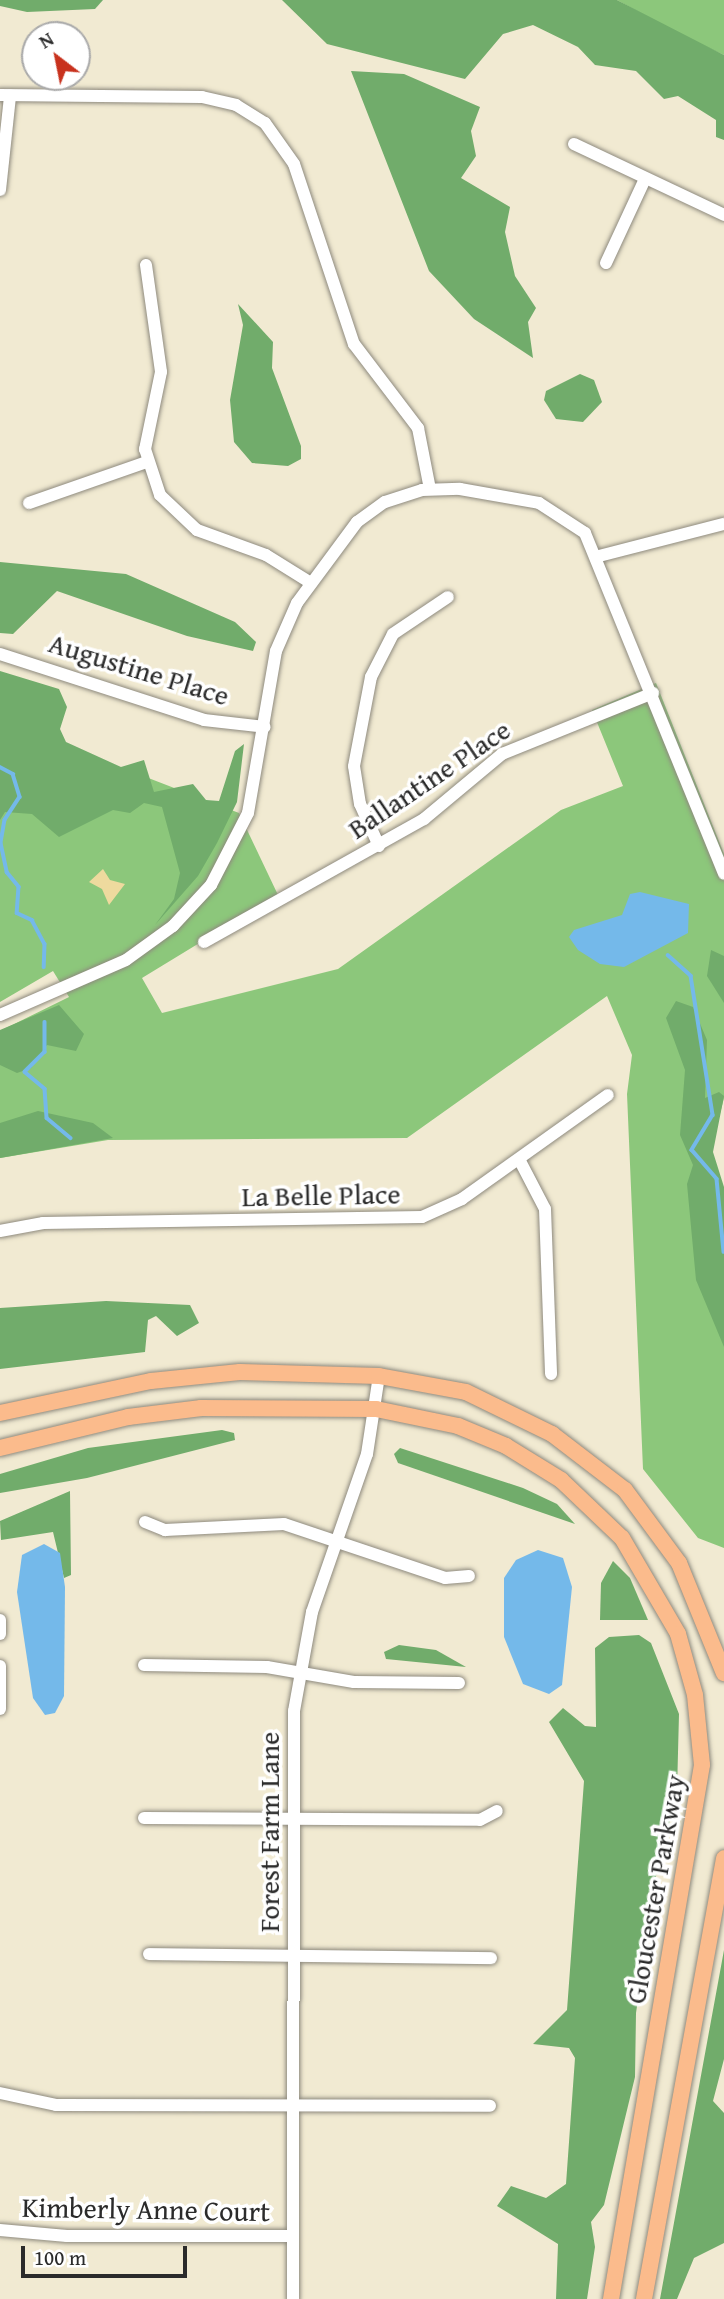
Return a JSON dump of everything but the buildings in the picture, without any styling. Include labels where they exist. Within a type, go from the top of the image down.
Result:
[{"type":"main road","points":[[0,1413],[197,1375],[305,1370],[379,1376],[466,1392],[593,1462],[625,1490],[679,1563],[724,1673]]},
{"type":"main road","name":"Gloucester Parkway","points":[[0,1448],[128,1417],[201,1408],[376,1409],[458,1426],[561,1480],[622,1538],[663,1599],[691,1672],[701,1739],[698,1812],[611,2299]]},
{"type":"main road","points":[[644,2299],[724,1858]]},
{"type":"street","points":[[0,190],[5,95],[202,97],[236,105],[265,123],[294,164],[354,344],[418,428],[430,489]]},
{"type":"street","points":[[574,144],[724,215]]},
{"type":"street","points":[[606,263],[645,179]]},
{"type":"street","points":[[146,265],[161,372],[146,433],[147,462],[160,495],[183,521],[266,555],[311,583]]},
{"type":"street","points":[[29,503],[147,462]]},
{"type":"street","points":[[0,1015],[126,960],[192,908],[225,864],[248,813],[265,727],[276,651],[311,583],[369,512],[430,489],[550,506],[575,522],[598,556],[724,874]]},
{"type":"street","points":[[598,556],[724,524]]},
{"type":"street","points":[[379,846],[360,804],[354,766],[372,677],[393,634],[448,597]]},
{"type":"street","name":"Augustine Place","points":[[0,654],[204,720],[265,727]]},
{"type":"street","name":"Ballantine Place","points":[[204,942],[424,819],[502,754],[653,692]]},
{"type":"street","name":"La Belle Place","points":[[0,1231],[43,1223],[404,1220],[462,1199],[608,1095]]},
{"type":"street","points":[[519,1159],[545,1209],[551,1374]]},
{"type":"street","name":"Forest Farm Lane","points":[[293,2299],[294,1819],[299,1672],[376,1409],[379,1376]]},
{"type":"street","points":[[145,1522],[165,1530],[267,1523],[338,1539],[445,1578],[470,1576]]},
{"type":"street","points":[[0,1620],[0,1634]]},
{"type":"street","points":[[144,1665],[299,1672],[354,1682],[458,1683]]},
{"type":"street","points":[[0,1666],[0,1709]]},
{"type":"street","points":[[144,1818],[480,1820],[497,1811]]},
{"type":"street","points":[[149,1954],[491,1958]]},
{"type":"street","points":[[0,2093],[56,2105],[490,2106]]},
{"type":"street","name":"Kimberly Anne Court","points":[[0,2230],[67,2236],[292,2236]]},
{"type":"green space","points":[[0,0],[103,0],[95,9],[27,12],[0,6]]},
{"type":"green space","points":[[282,0],[617,0],[724,55],[724,140],[716,137],[716,120],[678,96],[664,99],[636,71],[595,65],[578,47],[533,25],[503,34],[465,79],[327,44]]},
{"type":"green space","points":[[617,0],[724,0],[724,55],[677,33]]},
{"type":"green space","points":[[351,71],[404,74],[480,107],[471,131],[476,156],[461,178],[510,207],[505,232],[515,276],[536,308],[528,322],[533,358],[474,319],[429,271]]},
{"type":"green space","points":[[238,304],[273,342],[272,368],[301,446],[301,459],[288,466],[252,463],[234,442],[230,400],[243,325]]},
{"type":"green space","points":[[580,374],[594,380],[602,402],[583,422],[556,419],[544,400],[546,391]]},
{"type":"green space","points":[[0,562],[126,574],[235,622],[256,642],[253,651],[187,636],[57,591],[13,634],[0,633]]},
{"type":"green space","points":[[0,671],[59,689],[67,707],[60,729],[66,742],[121,767],[144,760],[154,792],[193,784],[206,800],[219,801],[235,751],[244,744],[237,802],[217,843],[198,876],[155,925],[174,899],[180,873],[162,807],[144,803],[130,813],[113,810],[59,837],[32,814],[5,812],[0,820]]},
{"type":"green space","points":[[656,683],[724,854],[724,1098],[710,1153],[724,1202],[724,1548],[698,1538],[643,1469],[627,1094],[632,1055],[607,996],[407,1138],[108,1140],[0,1158],[0,1031],[69,997],[53,971],[0,1002],[0,807],[138,774],[239,813],[278,895],[142,978],[162,1013],[338,969],[561,810],[623,786],[592,710]]},
{"type":"green space","points":[[711,950],[724,956],[724,1003],[707,976]]},
{"type":"green space","points":[[676,1001],[693,1007],[707,1040],[705,1098],[719,1092],[724,1096],[713,1152],[724,1187],[724,1347],[696,1280],[687,1184],[693,1165],[680,1135],[685,1070],[666,1018]]},
{"type":"green space","points":[[59,1005],[84,1034],[76,1051],[47,1045],[31,1068],[17,1073],[0,1065],[0,1030]]},
{"type":"green space","points":[[38,1111],[93,1123],[113,1138],[0,1158],[0,1123]]},
{"type":"green space","points":[[106,1301],[190,1305],[199,1323],[177,1336],[156,1316],[148,1320],[145,1352],[0,1369],[0,1308]]},
{"type":"green space","points":[[222,1430],[234,1433],[235,1440],[87,1478],[0,1493],[0,1474],[88,1448]]},
{"type":"green space","points":[[400,1448],[523,1488],[557,1504],[575,1524],[398,1463],[394,1454]]},
{"type":"green space","points":[[70,1491],[71,1575],[64,1578],[53,1532],[1,1540],[0,1521]]},
{"type":"green space","points":[[613,1561],[630,1578],[648,1620],[600,1620],[601,1583]]},
{"type":"green space","points":[[639,1635],[651,1643],[679,1714],[677,1792],[656,1876],[636,2013],[635,2077],[604,2205],[591,2222],[595,2247],[587,2299],[556,2299],[558,2244],[497,2206],[511,2186],[546,2198],[566,2184],[575,2058],[569,2048],[533,2044],[567,2010],[584,1781],[549,1722],[563,1708],[585,1726],[596,1727],[595,1648],[609,1637]]},
{"type":"green space","points":[[399,1645],[436,1650],[466,1667],[386,1659],[384,1652]]},
{"type":"green space","points":[[724,1950],[724,2059],[713,2101],[724,2113],[724,2243],[694,2258],[677,2299],[660,2299]]},
{"type":"sand","points":[[103,869],[110,880],[125,884],[109,905],[102,889],[89,882]]},
{"type":"water","points":[[640,892],[689,904],[688,933],[624,967],[600,964],[578,950],[569,937],[574,930],[622,915],[630,894]]},
{"type":"water","points":[[44,1544],[60,1553],[65,1587],[64,1696],[55,1713],[45,1715],[33,1698],[17,1592],[22,1555]]},
{"type":"water","points":[[538,1550],[563,1558],[572,1587],[562,1685],[549,1694],[523,1684],[504,1637],[504,1578],[516,1560]]},
{"type":"waterway","points":[[0,767],[13,774],[20,797],[5,820],[1,843],[7,872],[19,887],[17,913],[32,920],[45,944],[44,967]]},
{"type":"waterway","points":[[668,955],[691,976],[713,1115],[692,1150],[717,1179],[724,1252]]},
{"type":"waterway","points":[[45,1022],[45,1052],[25,1072],[45,1089],[47,1118],[71,1138]]}]
